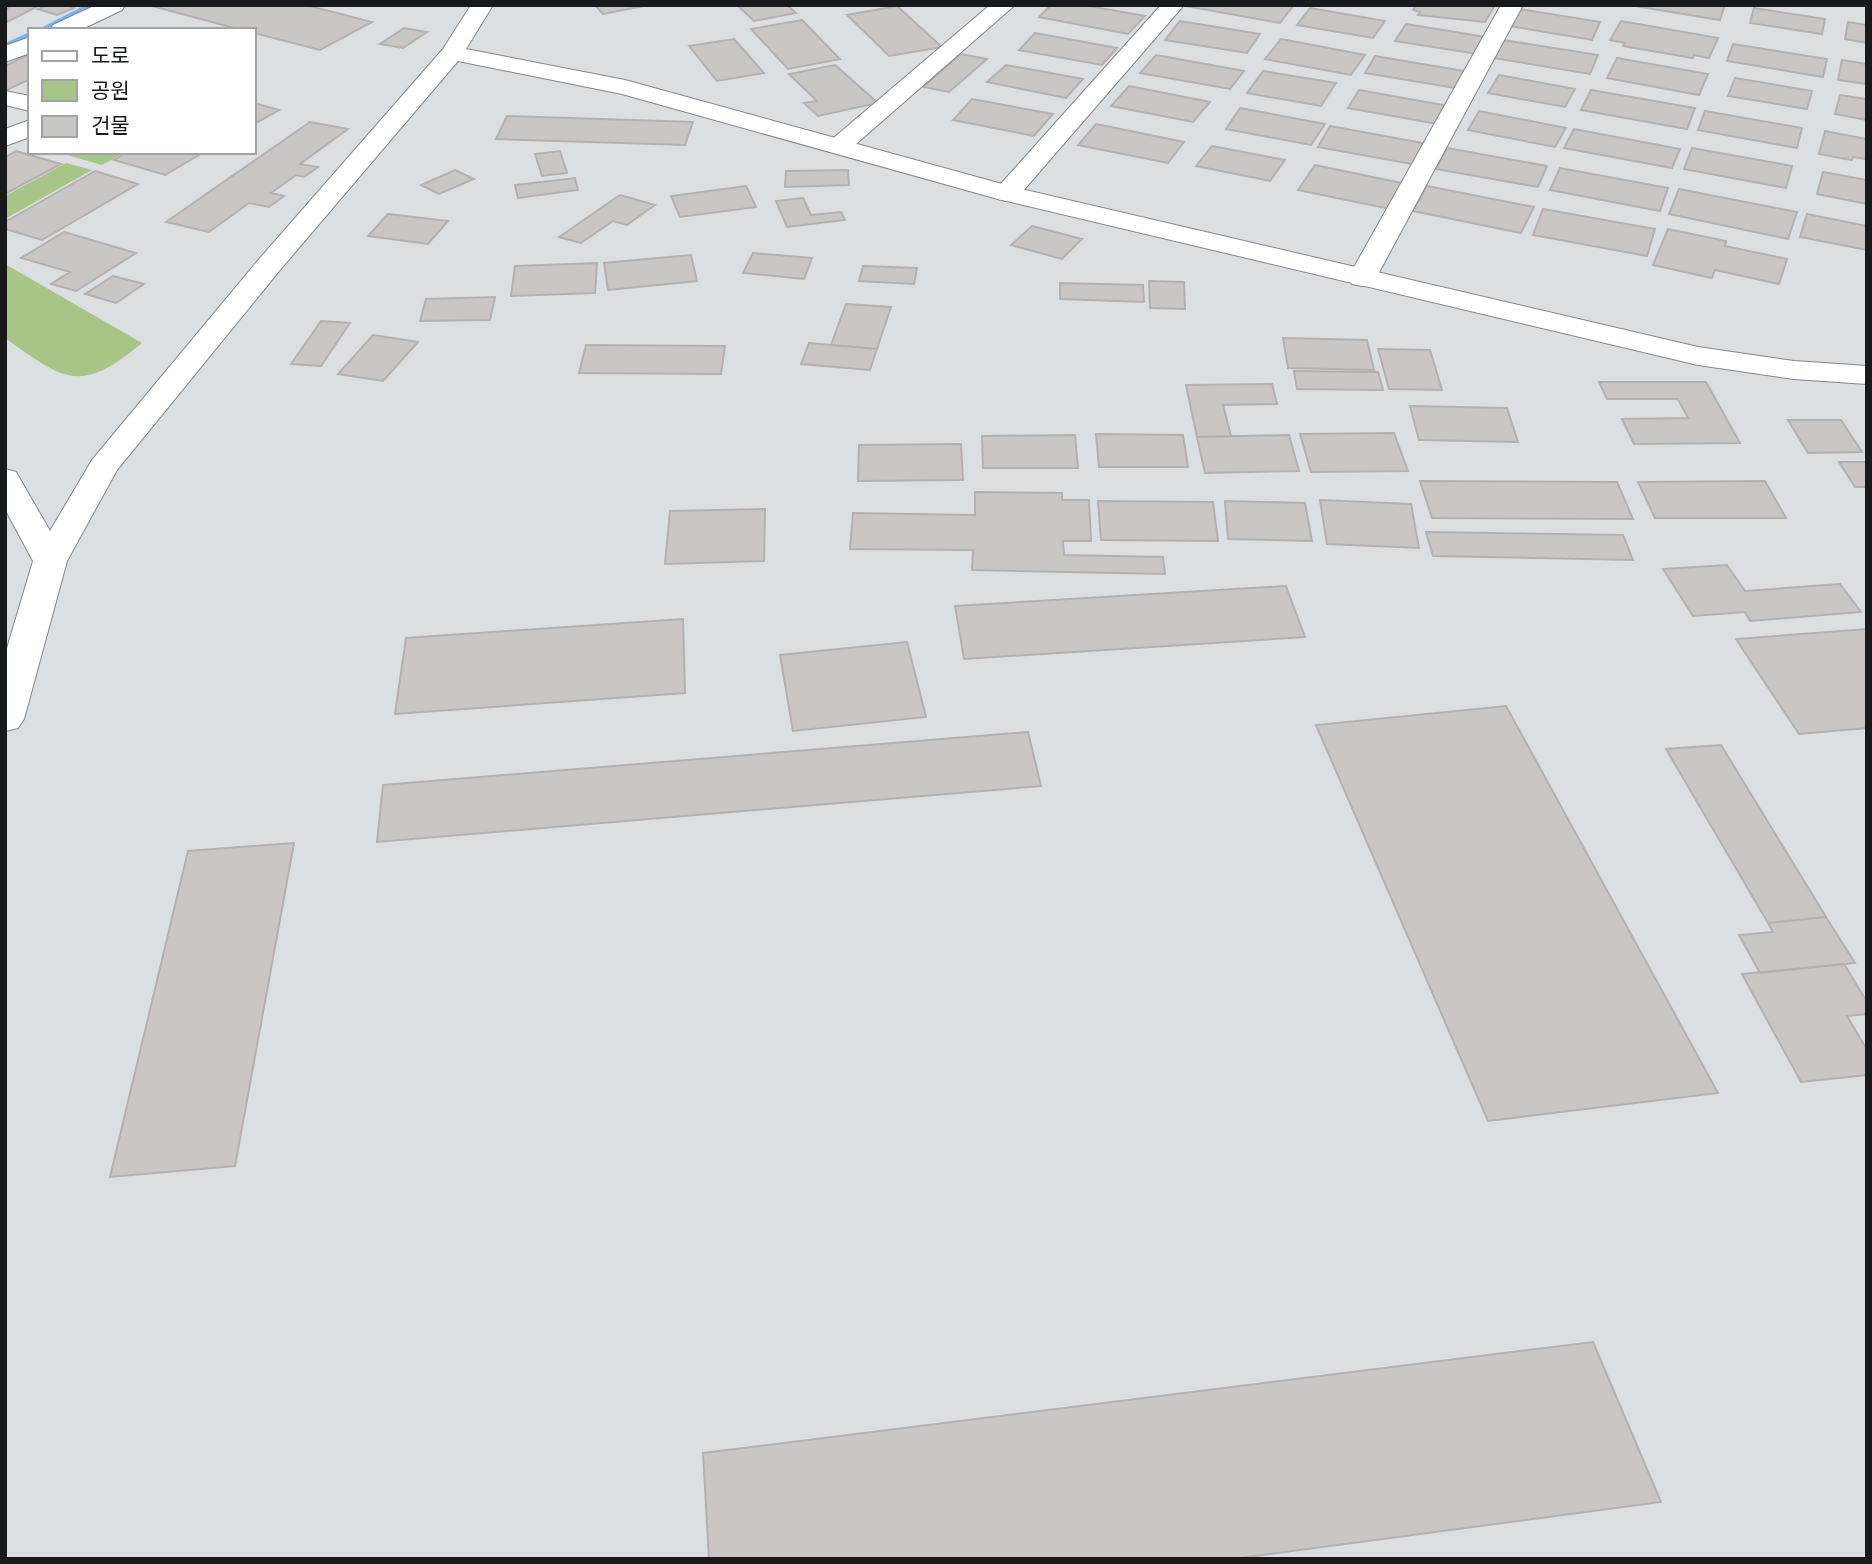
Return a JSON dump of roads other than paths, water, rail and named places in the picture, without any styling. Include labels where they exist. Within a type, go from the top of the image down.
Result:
[{"type":"main road","points":[[65,28],[114,5]]},
{"type":"main road","points":[[5,719],[24,661],[50,561],[103,467],[270,264],[452,53],[482,5]]},
{"type":"main road","points":[[839,146],[1004,5]]},
{"type":"main road","points":[[1007,193],[1173,5]]},
{"type":"main road","points":[[1362,278],[1512,5]]},
{"type":"main road","points":[[5,55],[28,45]]},
{"type":"main road","points":[[452,53],[625,87],[1007,193],[1698,356],[1794,370],[1867,375]]},
{"type":"main road","points":[[5,139],[28,128]]},
{"type":"main road","points":[[5,479],[50,561]]},
{"type":"waterway","points":[[45,28],[93,5]]},
{"type":"waterway","points":[[5,47],[28,36]]}]
